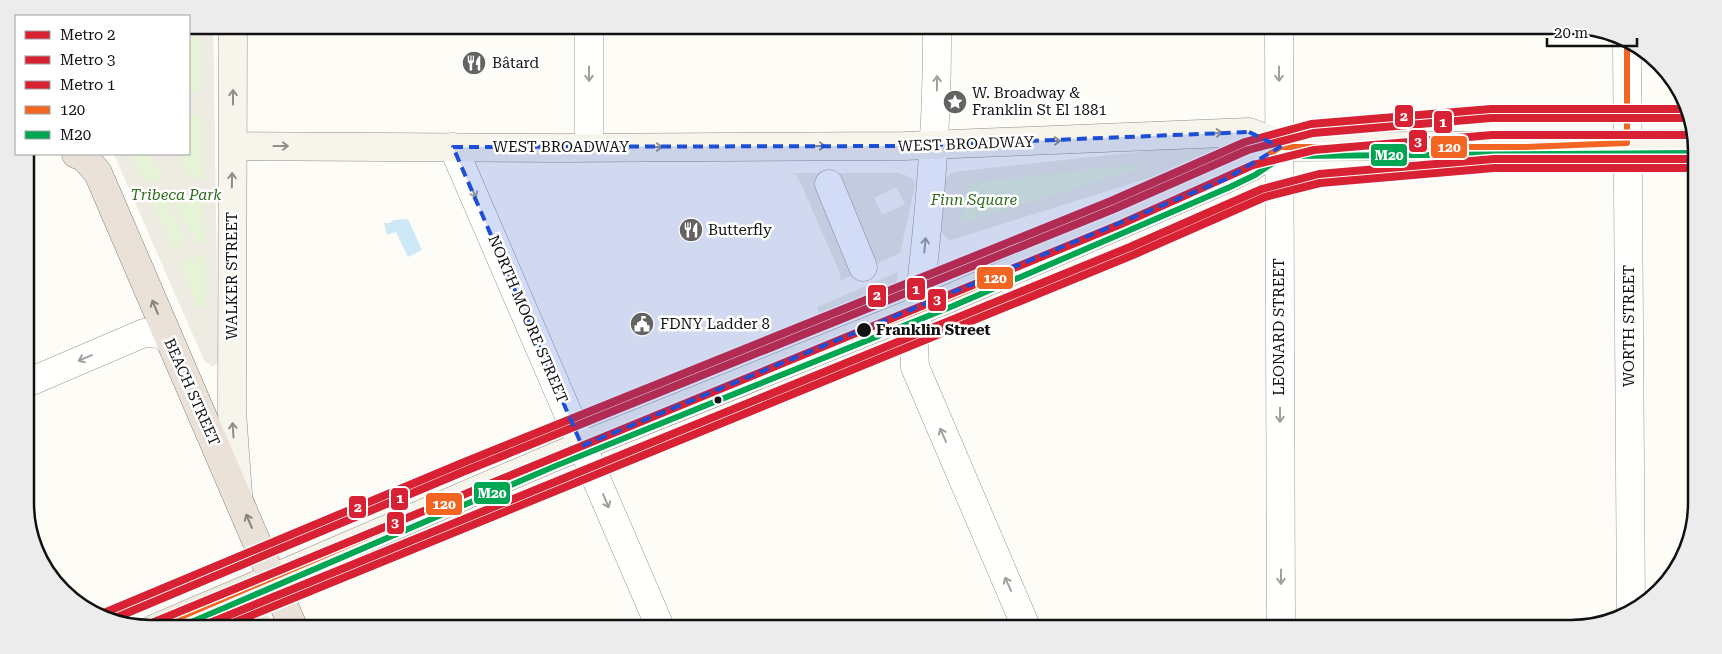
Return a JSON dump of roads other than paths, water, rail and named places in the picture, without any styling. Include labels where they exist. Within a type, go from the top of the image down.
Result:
[{"type":"highway","name":"BEACH STREET","points":[[80,156],[98,173],[290,620]]},
{"type":"main road","name":"WALKER STREET","points":[[233,34],[232,412],[238,496]]},
{"type":"main road","name":"WEST BROADWAY","points":[[233,146],[589,148],[934,146],[1249,132],[1268,139],[1280,147],[1525,147],[1628,143],[1688,144]]},
{"type":"main road","points":[[174,620],[582,446],[918,311],[1226,179],[1251,167],[1280,147]]},
{"type":"street","points":[[589,34],[589,148]]},
{"type":"street","points":[[938,34],[934,146],[914,358],[918,378],[1023,620]]},
{"type":"street","name":"LEONARD STREET","points":[[1279,34],[1281,620]]},
{"type":"street","name":"WORTH STREET","points":[[1627,49],[1631,604]]},
{"type":"street","name":"NORTH MOORE STREET","points":[[453,147],[657,620]]},
{"type":"street","points":[[829,184],[863,267]]},
{"type":"street","points":[[34,380],[144,333],[160,334],[169,340]]},
{"type":"water","points":[[408,219],[422,250],[408,257],[396,232],[387,235],[384,223]]},
{"type":"metro line","name":"2","points":[[107,612],[462,463],[1111,201],[1245,142],[1311,124],[1491,109],[1680,109]]},
{"type":"metro line","name":"1","points":[[120,616],[465,471],[1114,209],[1248,150],[1313,133],[1491,118],[1683,118]]},
{"type":"metro line","name":"3","points":[[159,620],[1121,224],[1253,165],[1314,150],[1492,135],[1687,135]]},
{"type":"metro line","name":"2","points":[[217,620],[1130,247],[1262,189],[1319,174],[1494,159],[1688,159]]},
{"type":"metro line","name":"1","points":[[240,620],[1133,255],[1265,197],[1320,183],[1494,168],[1688,168]]},
{"type":"place","name":"Bâtard","points":[[474,63]]},
{"type":"place","name":"W. Broadway & Franklin St El 1881","points":[[955,102]]},
{"type":"place","name":"Butterfly","points":[[691,230]]},
{"type":"place","name":"FDNY Ladder 8","points":[[642,324]]},
{"type":"place","name":"Franklin Street","points":[[864,330]]},
{"type":"park label","name":"Tribeca Park","points":[[176,195]]},
{"type":"park label","name":"Finn Square","points":[[974,200]]}]
